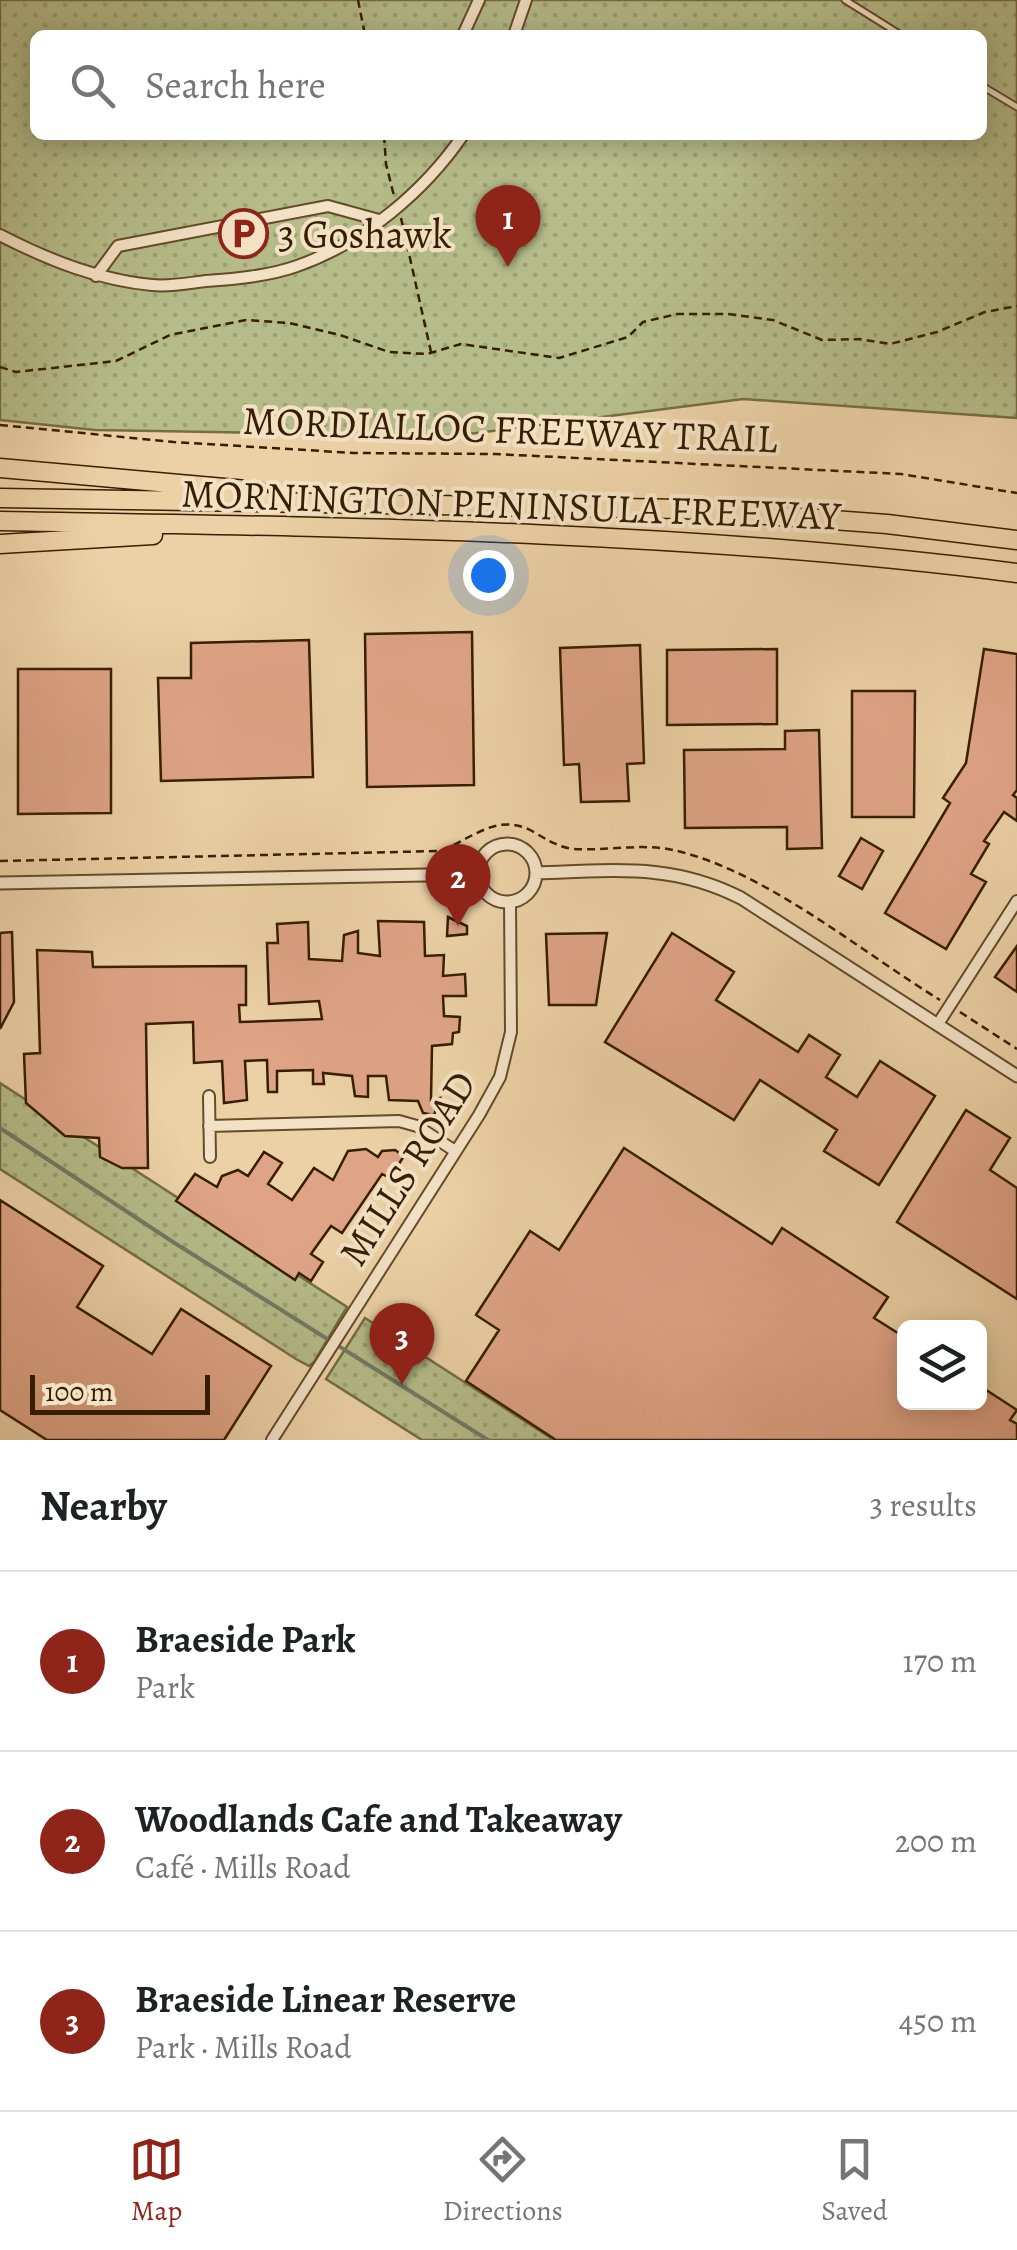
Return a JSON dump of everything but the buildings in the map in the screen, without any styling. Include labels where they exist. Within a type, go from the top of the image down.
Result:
[{"type":"highway","points":[[0,468],[271,492],[632,503],[734,511]]},
{"type":"highway","name":"MORNINGTON PENINSULA FREEWAY","points":[[0,498],[538,504],[734,511],[1017,540]]},
{"type":"highway","name":"MORNINGTON PENINSULA FREEWAY","points":[[0,521],[730,542],[1017,573]]},
{"type":"highway","points":[[0,544],[283,528]]},
{"type":"street","points":[[465,30],[479,0]]},
{"type":"street","points":[[516,30],[526,0]]},
{"type":"street","points":[[452,140],[455,147]]},
{"type":"street","points":[[0,236],[96,276],[156,286],[226,280],[296,267],[351,239],[398,208],[460,140]]},
{"type":"street","points":[[96,276],[118,246],[137,242],[328,206],[379,220]]},
{"type":"street","points":[[506,844],[523,849],[536,872],[532,889],[510,902],[500,902],[485,893],[478,874],[482,858],[489,850],[506,844]]},
{"type":"street","points":[[536,872],[644,870],[676,873],[711,883],[741,898],[1017,1076]]},
{"type":"street","points":[[0,883],[478,874]]},
{"type":"street","name":"MILLS ROAD","points":[[272,1440],[500,1076],[511,1032],[510,902]]},
{"type":"street","points":[[938,1024],[1017,902]]},
{"type":"street","points":[[208,1096],[210,1157]]},
{"type":"street","points":[[209,1126],[399,1122],[417,1126],[455,1151]]},
{"type":"lane","points":[[845,0],[893,30]]},
{"type":"lane","points":[[987,89],[1017,107]]},
{"type":"path","points":[[358,0],[364,30]]},
{"type":"path","points":[[384,140],[386,164],[431,354]]},
{"type":"path","points":[[0,366],[16,372],[116,361],[170,335],[246,320],[289,322],[389,352],[431,354],[462,344],[559,358],[628,337],[642,322],[677,314],[728,314],[772,320],[822,340],[859,339],[890,344],[937,332],[985,312],[1017,306]]},
{"type":"path","name":"MORDIALLOC FREEWAY TRAIL","points":[[0,425],[174,442],[354,453],[495,454],[901,474],[1017,493]]},
{"type":"path","points":[[0,861],[425,852],[450,847]]},
{"type":"green space","points":[[0,0],[1017,0],[1017,418],[743,399],[453,436],[95,430],[0,420]]},
{"type":"green space","points":[[0,1083],[347,1307],[314,1362],[309,1366],[296,1359],[0,1169]]},
{"type":"green space","points":[[365,1318],[554,1440],[422,1440],[326,1379]]},
{"type":"waterway","points":[[0,1128],[488,1440]]},
{"type":"place","name":"3 Goshawk","points":[[243,234]]},
{"type":"place","name":"Braeside Park","points":[[508,267]]},
{"type":"place","name":"Woodlands Cafe and Takeaway","points":[[458,926]]},
{"type":"place","name":"Braeside Linear Reserve","points":[[402,1385]]}]
